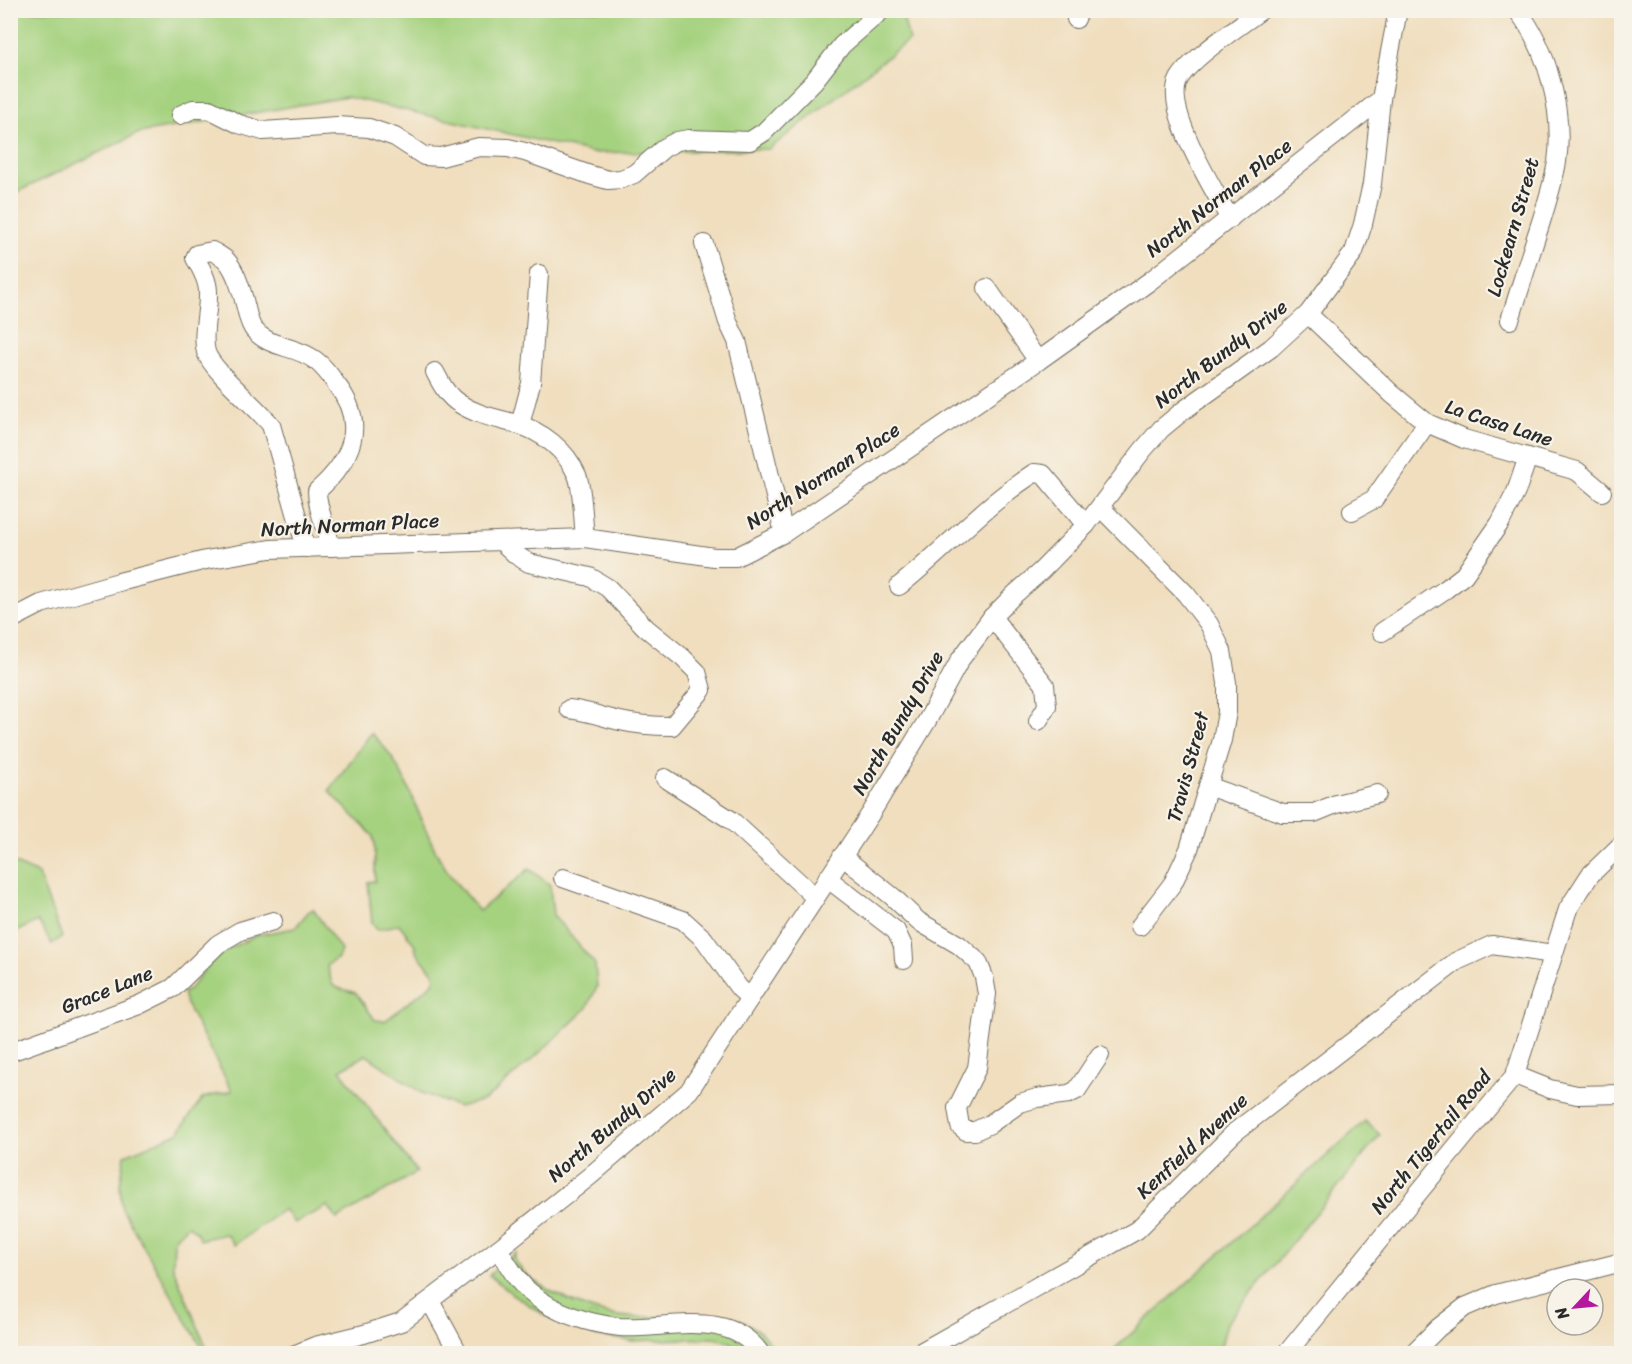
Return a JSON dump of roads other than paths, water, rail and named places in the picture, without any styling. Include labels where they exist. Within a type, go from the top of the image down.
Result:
[{"type":"street","points":[[180,115],[193,110],[209,110],[239,124],[263,131],[337,126],[369,128],[395,136],[424,156],[441,157],[479,147],[508,148],[590,176],[621,180],[634,174],[664,148],[677,141],[689,139],[735,142],[750,141],[758,136],[814,81],[842,45],[882,10]]},
{"type":"street","points":[[1230,219],[1192,149],[1180,119],[1175,98],[1178,80],[1195,61],[1261,10]]},
{"type":"street","name":"North Bundy Drive","points":[[296,1353],[315,1346],[364,1335],[401,1322],[590,1176],[689,1091],[842,856],[928,719],[960,660],[993,617],[1086,525],[1161,429],[1271,348],[1308,314],[1354,252],[1372,184],[1381,99],[1398,10]]},
{"type":"street","name":"Lockearn Street","points":[[1510,320],[1551,188],[1557,159],[1554,92],[1543,53],[1517,10]]},
{"type":"street","name":"North Norman Place","points":[[10,620],[41,604],[119,582],[206,560],[270,549],[585,538],[714,556],[736,556],[784,533],[1038,361],[1150,281],[1381,99]]},
{"type":"street","points":[[704,244],[728,322],[737,341],[784,533]]},
{"type":"street","points":[[306,548],[270,425],[259,410],[214,367],[206,352],[208,290],[195,258],[197,254],[212,251],[228,262],[241,290],[251,327],[264,340],[314,359],[340,388],[351,408],[354,423],[353,441],[333,477],[316,491],[317,504],[331,547]]},
{"type":"street","points":[[520,425],[531,383],[539,274]]},
{"type":"street","points":[[987,288],[1038,361]]},
{"type":"street","name":"La Casa Lane","points":[[1308,314],[1392,394],[1427,423],[1464,439],[1577,471],[1602,492]]},
{"type":"street","points":[[435,372],[445,390],[458,404],[484,416],[520,425],[545,437],[566,454],[578,476],[585,538]]},
{"type":"street","points":[[1352,512],[1374,499],[1427,423]]},
{"type":"street","points":[[1382,632],[1464,575],[1500,523],[1516,492],[1528,457]]},
{"type":"street","points":[[899,586],[981,512],[1034,474],[1042,474],[1086,525]]},
{"type":"street","name":"Travis Street","points":[[1100,507],[1186,594],[1209,624],[1222,651],[1227,683],[1227,712],[1222,740],[1188,849],[1173,884],[1140,926]]},
{"type":"street","points":[[501,541],[529,563],[590,577],[608,588],[646,628],[697,672],[702,690],[672,726],[650,726],[619,721],[586,711],[570,709]]},
{"type":"street","points":[[993,617],[1045,685],[1047,706],[1038,721]]},
{"type":"street","points":[[665,778],[730,820],[814,897]]},
{"type":"street","points":[[1208,786],[1283,813],[1314,813],[1336,804],[1377,794]]},
{"type":"street","name":"North Tigertail Road","points":[[1286,1353],[1515,1076],[1568,909],[1590,876],[1622,844]]},
{"type":"street","points":[[842,856],[893,897],[918,921],[959,945],[978,962],[987,994],[977,1068],[957,1108],[960,1126],[966,1131],[975,1131],[990,1124],[1020,1103],[1037,1098],[1070,1094],[1077,1090],[1100,1055]]},
{"type":"street","points":[[563,878],[683,920],[704,939],[739,988],[750,998]]},
{"type":"street","points":[[827,878],[896,931],[903,946],[904,960]]},
{"type":"street","name":"Grace Lane","points":[[10,1052],[140,1005],[173,988],[218,945],[240,931],[273,921]]},
{"type":"street","name":"Kenfield Avenue","points":[[917,1353],[1137,1230],[1235,1132],[1457,961],[1492,945],[1553,954]]},
{"type":"street","points":[[1515,1076],[1550,1089],[1577,1095],[1622,1094]]},
{"type":"street","points":[[498,1249],[529,1292],[546,1304],[578,1318],[601,1325],[623,1327],[697,1324],[718,1326],[736,1331],[754,1343],[761,1353]]},
{"type":"street","points":[[1412,1353],[1437,1328],[1465,1307],[1496,1294],[1622,1262]]},
{"type":"street","points":[[430,1301],[459,1353]]}]
